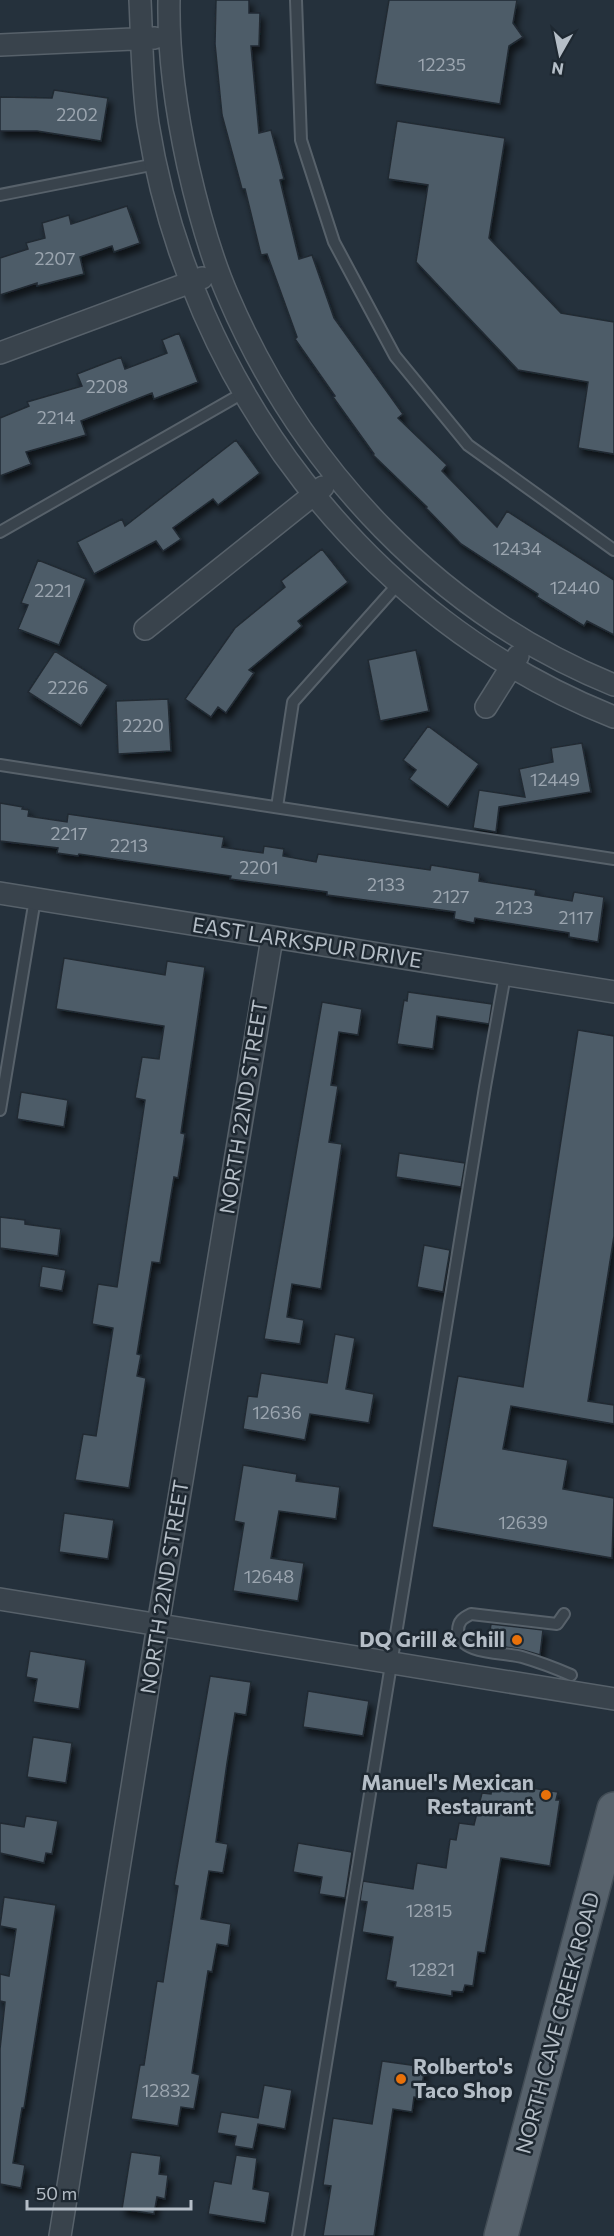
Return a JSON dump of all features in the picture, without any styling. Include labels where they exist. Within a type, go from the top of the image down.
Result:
[{"type":"main road","name":"NORTH CAVE CREEK ROAD","points":[[501,2236],[614,1809]]},
{"type":"street","points":[[140,0],[148,123],[172,228],[191,282],[243,393],[313,494],[357,545],[399,583],[457,630],[512,667],[563,695],[614,717]]},
{"type":"street","points":[[169,0],[174,94],[195,197],[219,272],[240,323],[294,418],[335,477],[397,544],[427,570],[456,594],[526,642],[614,685]]},
{"type":"street","points":[[0,45],[170,38]]},
{"type":"street","points":[[0,353],[219,272]]},
{"type":"street","points":[[145,629],[335,477]]},
{"type":"street","points":[[486,706],[526,642]]},
{"type":"street","name":"EAST LARKSPUR DRIVE","points":[[0,893],[614,992]]},
{"type":"street","name":"NORTH 22ND STREET","points":[[60,2236],[158,1624],[272,938]]},
{"type":"street","points":[[0,1599],[614,1699]]},
{"type":"lane","points":[[296,0],[301,140],[334,242],[395,356],[468,445],[614,549]]},
{"type":"lane","points":[[0,195],[156,164]]},
{"type":"lane","points":[[0,532],[243,393]]},
{"type":"lane","points":[[277,807],[293,702],[399,583]]},
{"type":"lane","points":[[0,765],[614,860]]},
{"type":"lane","points":[[0,1110],[35,899]]},
{"type":"lane","points":[[298,2236],[484,1087],[505,975]]},
{"type":"lane","points":[[564,1614],[556,1623],[471,1614],[461,1620],[458,1626],[459,1636],[465,1646],[476,1650],[520,1656],[571,1675]]},
{"type":"building","points":[[216,0],[249,0],[249,13],[260,13],[259,46],[251,46],[259,133],[271,130],[284,179],[280,180],[299,259],[312,255],[334,318],[403,414],[398,418],[447,465],[442,471],[497,527],[507,511],[614,580],[614,635],[587,621],[584,626],[537,597],[538,594],[461,544],[427,507],[373,455],[295,339],[297,337],[267,254],[261,255],[245,189],[242,189],[222,115],[215,44]]},
{"type":"building","points":[[389,0],[517,0],[513,23],[523,37],[509,46],[500,104],[375,84]]},
{"type":"building","points":[[54,90],[108,98],[101,141],[37,131],[0,131],[0,97],[52,98]]},
{"type":"building","points":[[397,121],[505,138],[489,238],[561,313],[614,322],[614,454],[578,448],[588,382],[518,370],[416,262],[428,185],[388,179]]},
{"type":"building","points":[[127,206],[140,243],[114,252],[112,246],[80,257],[84,274],[37,286],[37,283],[0,295],[0,258],[28,249],[26,243],[45,238],[42,223],[69,215],[71,224]]},
{"type":"building","points":[[179,333],[198,382],[154,399],[152,393],[81,421],[86,435],[26,452],[31,464],[0,476],[0,418],[29,406],[27,402],[82,386],[77,374],[121,357],[125,369],[167,353],[162,340]]},
{"type":"building","points":[[236,440],[260,473],[218,505],[213,499],[173,528],[181,539],[163,551],[156,541],[94,574],[77,542],[122,519],[125,526]]},
{"type":"building","points":[[322,549],[348,582],[298,621],[302,626],[249,670],[254,673],[226,713],[218,707],[211,717],[185,699],[235,628],[285,587],[281,581]]},
{"type":"building","points":[[38,560],[86,579],[59,645],[18,629],[28,605],[21,603]]},
{"type":"building","points":[[416,650],[429,711],[380,721],[368,660]]},
{"type":"building","points":[[55,651],[108,685],[81,726],[28,692]]},
{"type":"building","points":[[168,699],[171,751],[118,754],[116,701]]},
{"type":"building","points":[[428,726],[479,764],[448,807],[409,779],[416,770],[403,760]]},
{"type":"building","points":[[582,743],[591,792],[499,807],[496,832],[473,828],[479,790],[525,797],[519,769],[553,762],[551,748]]},
{"type":"building","points":[[0,803],[23,807],[22,809],[29,810],[28,816],[67,822],[68,814],[224,837],[222,847],[263,853],[264,846],[284,849],[283,856],[316,862],[318,854],[430,870],[431,865],[480,873],[479,881],[536,890],[535,895],[572,901],[574,892],[604,897],[598,942],[569,937],[569,933],[475,918],[474,923],[454,919],[455,912],[327,895],[327,892],[230,879],[231,876],[79,854],[78,856],[57,853],[58,848],[0,841]]},
{"type":"building","points":[[64,958],[165,975],[167,961],[205,967],[181,1133],[185,1134],[178,1178],[174,1177],[160,1263],[152,1262],[137,1354],[141,1355],[137,1376],[146,1378],[129,1488],[75,1480],[83,1434],[96,1436],[113,1328],[92,1324],[98,1284],[117,1287],[145,1100],[135,1098],[142,1057],[159,1059],[164,1026],[56,1009]]},
{"type":"building","points":[[408,992],[492,1004],[489,1024],[437,1016],[433,1049],[397,1044],[404,1000],[407,1001]]},
{"type":"building","points":[[322,1002],[362,1009],[358,1035],[339,1032],[331,1085],[338,1086],[329,1142],[342,1144],[321,1289],[292,1284],[287,1317],[304,1320],[300,1344],[264,1339]]},
{"type":"building","points":[[578,1030],[614,1036],[614,1236],[588,1401],[614,1405],[614,1424],[511,1406],[503,1449],[568,1460],[563,1489],[614,1498],[612,1558],[432,1527],[458,1376],[523,1387]]},
{"type":"building","points":[[21,1092],[68,1100],[64,1127],[17,1119]]},
{"type":"building","points":[[399,1153],[465,1163],[461,1187],[396,1177]]},
{"type":"building","points":[[0,1217],[25,1220],[25,1224],[61,1229],[58,1256],[0,1248]]},
{"type":"building","points":[[424,1245],[450,1250],[443,1292],[417,1287]]},
{"type":"building","points":[[42,1266],[66,1270],[62,1291],[39,1287]]},
{"type":"building","points":[[335,1334],[355,1338],[346,1389],[374,1394],[369,1423],[310,1414],[305,1440],[243,1429],[248,1396],[257,1397],[261,1373],[327,1383]]},
{"type":"building","points":[[243,1465],[297,1474],[296,1481],[340,1487],[336,1519],[279,1511],[271,1558],[304,1563],[298,1601],[233,1591],[244,1523],[234,1521]]},
{"type":"building","points":[[64,1513],[114,1520],[108,1559],[59,1552]]},
{"type":"building","name":"DQ Grill & Chill","points":[[491,1624],[543,1630],[540,1655],[488,1644]]},
{"type":"building","points":[[30,1651],[86,1660],[79,1709],[33,1702],[37,1679],[26,1677]]},
{"type":"building","points":[[210,1676],[251,1682],[246,1715],[235,1713],[227,1763],[216,1842],[228,1844],[223,1873],[209,1871],[201,1919],[231,1924],[228,1946],[217,1944],[212,1972],[208,1971],[192,2073],[200,2075],[194,2109],[181,2107],[178,2126],[131,2119],[140,2065],[144,2065],[157,1981],[163,1982],[178,1886],[174,1885]]},
{"type":"building","points":[[308,1691],[369,1701],[363,1736],[303,1727]]},
{"type":"building","points":[[33,1737],[72,1743],[66,1783],[27,1777]]},
{"type":"building","points":[[493,1782],[558,1792],[556,1800],[560,1800],[550,1866],[501,1858],[485,1953],[478,1952],[473,1986],[465,1985],[463,1992],[452,1991],[452,1996],[395,1987],[396,1982],[386,1980],[393,1937],[362,1932],[367,1902],[360,1901],[363,1881],[413,1889],[417,1863],[446,1868],[450,1839],[456,1840],[459,1823],[474,1825],[482,1793],[491,1794]]},
{"type":"building","points":[[26,1816],[58,1821],[52,1854],[46,1853],[44,1863],[0,1853],[0,1823],[24,1827]]},
{"type":"building","points":[[298,1843],[352,1852],[345,1898],[319,1894],[322,1877],[293,1872]]},
{"type":"building","points":[[4,1897],[56,1905],[24,2108],[22,2108],[13,2163],[25,2165],[21,2188],[0,2184],[0,2049],[5,2002],[0,2001],[0,1974],[9,1976],[16,1929],[0,1926]]},
{"type":"building","points":[[382,2061],[425,2067],[420,2098],[414,2097],[412,2112],[393,2109],[374,2236],[323,2236],[331,2186],[323,2185],[333,2118],[372,2124]]},
{"type":"building","points":[[264,2085],[292,2090],[285,2129],[258,2124],[253,2149],[234,2146],[236,2136],[217,2133],[221,2112],[258,2118]]},
{"type":"building","points":[[131,2152],[161,2156],[159,2174],[168,2175],[165,2199],[157,2197],[154,2214],[122,2209]]},
{"type":"building","points":[[236,2155],[257,2158],[253,2189],[270,2192],[265,2223],[208,2214],[214,2181],[231,2184]]},
{"type":"place","name":"DQ Grill & Chill","points":[[517,1640]]},
{"type":"place","name":"Manuel's Mexican Restaurant","points":[[546,1795]]},
{"type":"place","name":"Rolberto's Taco Shop","points":[[401,2079]]}]
